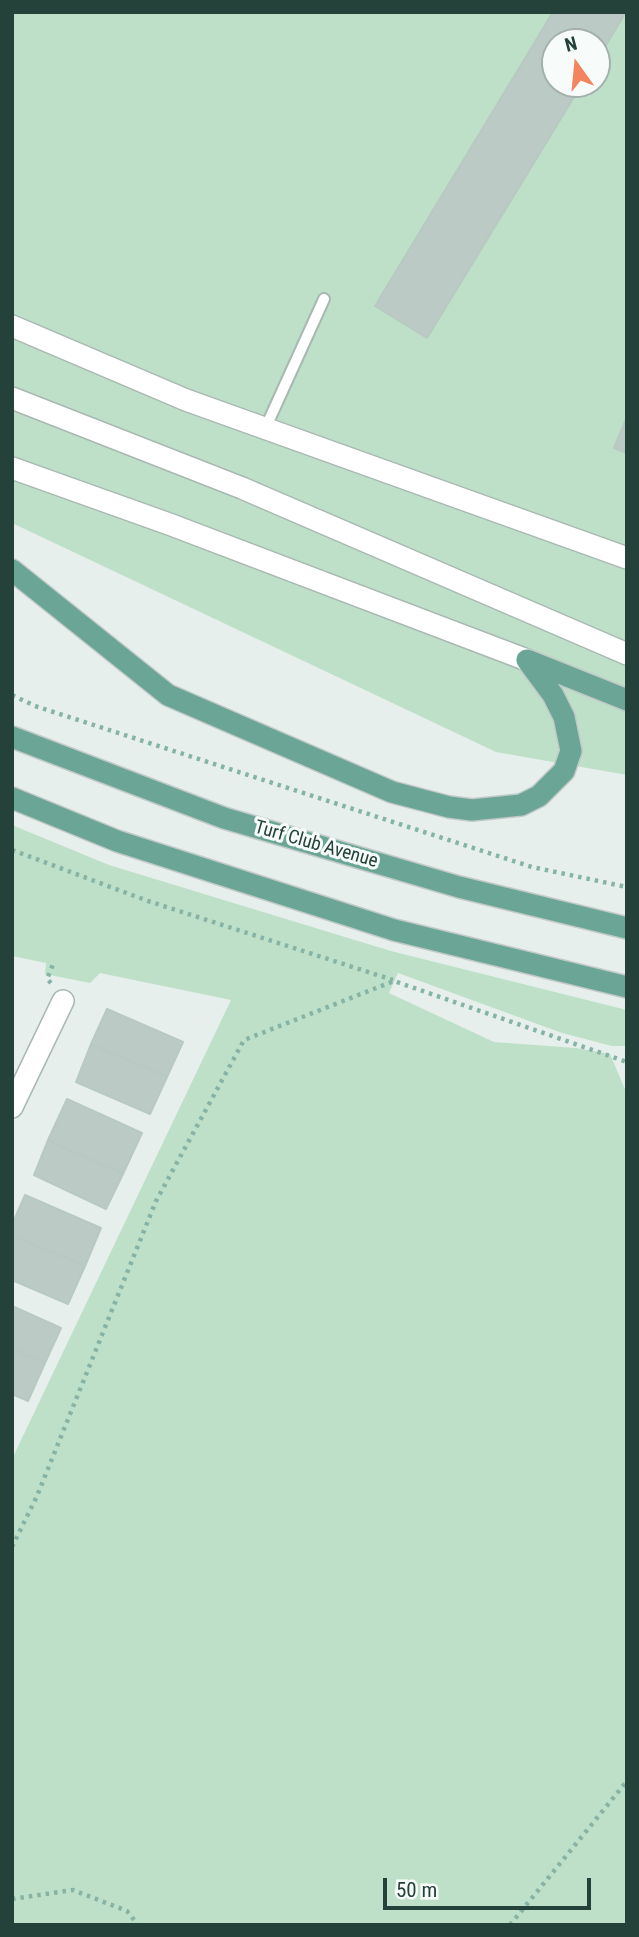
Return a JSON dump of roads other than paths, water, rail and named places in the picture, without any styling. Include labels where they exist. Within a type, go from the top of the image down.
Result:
[{"type":"main road","points":[[12,570],[168,695],[392,792],[449,807],[472,810],[521,805],[539,796],[564,771],[571,751],[564,717],[554,695],[527,660]]},
{"type":"main road","points":[[527,660],[627,700]]},
{"type":"main road","name":"Turf Club Avenue","points":[[12,737],[224,818],[459,887],[627,928]]},
{"type":"main road","points":[[12,798],[117,841],[394,930],[627,987]]},
{"type":"street","points":[[12,326],[186,400],[627,558]]},
{"type":"street","points":[[12,398],[242,488],[627,654]]},
{"type":"street","points":[[12,468],[527,660]]},
{"type":"street","points":[[12,1107],[63,1001]]},
{"type":"lane","points":[[265,429],[324,299]]}]
